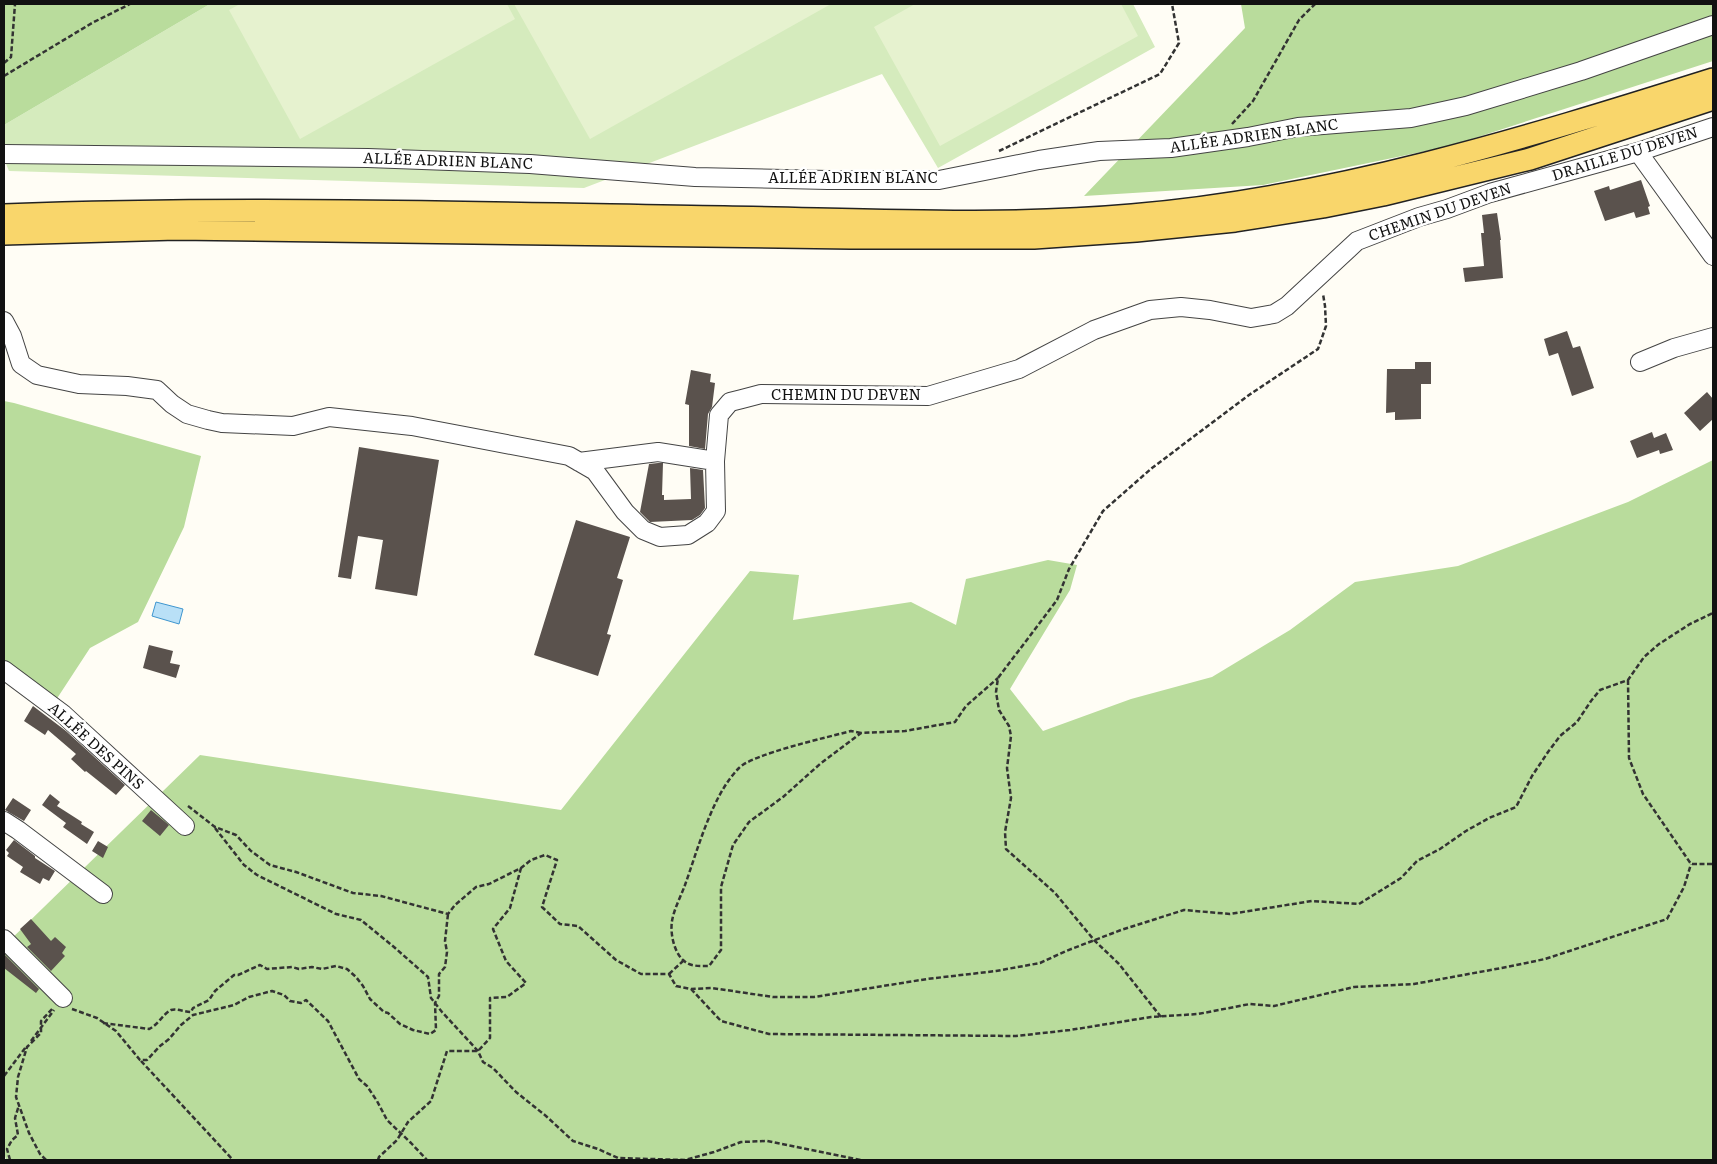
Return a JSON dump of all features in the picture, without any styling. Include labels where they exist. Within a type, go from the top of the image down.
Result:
[{"type":"main road","points":[[4,215],[193,211],[1032,220],[1132,215],[1235,202],[1315,189],[1409,169],[1489,148],[1713,79]]},
{"type":"main road","points":[[4,234],[176,229],[851,238],[1034,238],[1136,232],[1235,221],[1323,208],[1383,195],[1530,159],[1713,99]]},
{"type":"street","name":"ALLÉE ADRIEN BLANC","points":[[4,154],[368,158],[530,164],[695,177],[939,180],[1039,160],[1099,151],[1171,148],[1298,127],[1411,118],[1466,106],[1581,71],[1713,25]]},
{"type":"street","name":"DRAILLE DU DEVEN","points":[[1538,181],[1638,152],[1713,127]]},
{"type":"street","points":[[1638,152],[1713,256]]},
{"type":"street","name":"CHEMIN DU DEVEN","points":[[716,461],[719,415],[730,402],[761,394],[928,396],[1019,369],[1094,330],[1150,310],[1181,307],[1210,310],[1251,318],[1274,314],[1287,306],[1357,241],[1419,217],[1490,193],[1538,181]]},
{"type":"street","points":[[4,321],[12,336],[21,364],[37,375],[80,384],[127,386],[157,390],[172,404],[187,414],[222,423],[293,426],[329,417],[412,426],[568,456],[595,471],[625,512],[643,530],[660,537],[688,534],[707,523],[716,511],[716,461],[658,452],[579,462]]},
{"type":"street","points":[[1640,362],[1674,348],[1713,337]]},
{"type":"street","name":"ALLÉE DES PINS","points":[[4,670],[63,714],[184,826]]},
{"type":"street","points":[[4,821],[103,894]]},
{"type":"street","points":[[4,939],[63,998]]},
{"type":"path","points":[[4,63],[11,57],[15,4]]},
{"type":"path","points":[[4,76],[92,22],[130,4]]},
{"type":"path","points":[[992,154],[1160,74],[1179,43],[1172,4]]},
{"type":"path","points":[[1222,140],[1233,122],[1253,101],[1299,20],[1315,4]]},
{"type":"path","points":[[861,732],[820,764],[783,797],[749,822],[732,845],[721,887],[721,950],[708,966],[695,966],[683,961],[673,939],[672,922],[706,827],[725,785],[740,766],[761,757],[851,731],[904,731],[955,722],[966,706],[998,678],[1057,600],[1069,569],[1103,511],[1152,468],[1249,395],[1318,349],[1326,326],[1325,306],[1319,275]]},
{"type":"path","points":[[669,974],[676,986],[691,989],[712,988],[773,997],[814,997],[1040,963],[1094,940],[1184,910],[1230,914],[1312,901],[1359,904],[1401,878],[1417,861],[1489,818],[1516,807],[1542,760],[1560,736],[1577,722],[1590,701],[1600,690],[1628,680],[1644,657],[1659,644],[1690,624],[1713,613]]},
{"type":"path","points":[[998,678],[996,692],[999,710],[1009,726],[1012,736],[1007,768],[1011,798],[1005,832],[1006,849],[1055,892],[1094,940],[1119,964],[1161,1017]]},
{"type":"path","points":[[1628,680],[1630,758],[1643,794],[1691,864]]},
{"type":"path","points":[[157,801],[188,806],[215,827],[244,865],[257,875],[336,914],[361,920],[428,978],[431,998],[478,1051],[483,1062],[493,1068],[516,1092],[573,1141],[618,1158],[685,1160],[741,1142],[767,1141],[861,1160]]},
{"type":"path","points":[[215,827],[236,835],[251,851],[270,865],[296,872],[353,893],[382,896],[448,914]]},
{"type":"path","points":[[103,1022],[149,1029],[154,1027],[169,1011],[191,1012],[193,1008],[209,1000],[215,991],[234,975],[260,965],[267,969],[292,966],[299,969],[312,967],[322,969],[336,966],[347,969],[356,977],[370,999],[400,1024],[413,1030],[430,1034],[436,1030],[435,1003],[439,996],[439,974],[445,967],[448,914],[455,905],[476,887],[489,884],[521,868],[531,860],[545,855],[557,860],[542,907],[560,924],[578,926],[616,960],[642,974],[669,974],[683,961]]},
{"type":"path","points":[[1691,864],[1713,864]]},
{"type":"path","points":[[691,989],[721,1021],[770,1034],[1016,1036],[1198,1014],[1250,1004],[1274,1006],[1354,986],[1414,984],[1545,959],[1667,919],[1684,887],[1691,864]]},
{"type":"path","points":[[378,1160],[408,1122],[431,1100],[447,1051],[478,1051],[490,1038],[490,998],[507,997],[526,983],[506,961],[493,929],[510,908],[521,868]]},
{"type":"path","points":[[140,1060],[147,1060],[194,1015],[234,1005],[249,997],[272,991],[284,995],[290,1001],[301,1003],[306,1000],[328,1021],[358,1079],[366,1086],[386,1120],[427,1160]]},
{"type":"path","points":[[4,1076],[63,998],[73,1010],[97,1018],[116,1031],[140,1060],[233,1160]]},
{"type":"path","points":[[41,1027],[41,1033],[27,1046],[18,1077],[16,1097],[29,1133],[40,1154],[46,1160]]},
{"type":"path","points":[[10,1160],[7,1149],[12,1140],[18,1135],[15,1118],[20,1104]]},
{"type":"green space","points":[[4,4],[210,4],[4,125]]},
{"type":"green space","points":[[210,4],[1133,4],[1155,47],[938,168],[882,74],[584,188],[9,171],[4,159],[4,125]]},
{"type":"green space","points":[[240,4],[507,4],[515,19],[300,139],[229,10]]},
{"type":"green space","points":[[514,4],[831,4],[590,139]]},
{"type":"green space","points":[[915,4],[1121,4],[1138,36],[940,146],[874,27]]},
{"type":"green space","points":[[1241,4],[1713,4],[1713,61],[1450,146],[1263,185],[1084,196],[1245,28]]},
{"type":"green space","points":[[4,401],[201,456],[184,527],[138,622],[90,648],[56,700],[4,661]]},
{"type":"green space","points":[[1713,460],[1713,1160],[6,1160],[4,1152],[4,946],[200,755],[561,810],[750,571],[799,575],[793,620],[911,602],[956,625],[966,579],[1048,560],[1077,565],[1070,590],[1010,689],[1043,731],[1131,699],[1212,677],[1290,630],[1355,582],[1458,566],[1628,502]]},
{"type":"water","points":[[156,602],[183,609],[179,624],[152,616]]},
{"type":"building","points":[[1641,180],[1650,206],[1648,207],[1650,214],[1636,218],[1634,212],[1605,221],[1594,191],[1609,186],[1610,190]]},
{"type":"building","points":[[1497,213],[1501,240],[1503,278],[1465,282],[1463,268],[1484,266],[1481,233],[1484,233],[1482,215]]},
{"type":"building","points":[[1567,331],[1573,348],[1580,346],[1594,388],[1572,396],[1558,353],[1549,356],[1544,339]]},
{"type":"building","points":[[1415,362],[1431,362],[1431,384],[1421,384],[1421,419],[1395,420],[1395,412],[1386,413],[1387,369],[1415,369]]},
{"type":"building","points":[[691,370],[711,374],[710,382],[715,383],[712,407],[708,414],[705,449],[689,446],[689,405],[685,404]]},
{"type":"building","points":[[1707,392],[1713,399],[1713,419],[1700,431],[1684,413]]},
{"type":"building","points":[[1652,432],[1654,438],[1666,433],[1673,450],[1660,454],[1659,450],[1637,458],[1630,441]]},
{"type":"building","points":[[359,447],[439,460],[417,596],[375,589],[383,540],[358,536],[351,579],[338,577]]},
{"type":"building","points":[[663,463],[662,495],[664,495],[664,500],[691,499],[690,468],[703,470],[705,508],[700,515],[692,520],[650,522],[640,512],[649,464]]},
{"type":"building","points":[[576,520],[630,537],[617,578],[623,580],[607,634],[611,635],[598,676],[534,655]]},
{"type":"building","points":[[149,645],[173,651],[170,663],[180,665],[176,678],[143,668]]},
{"type":"building","points":[[33,706],[66,731],[125,785],[116,795],[71,759],[76,754],[48,730],[45,735],[24,721]]},
{"type":"building","points":[[50,794],[60,802],[57,806],[94,832],[87,844],[63,827],[66,823],[42,805]]},
{"type":"building","points":[[13,798],[31,810],[24,821],[5,810]]},
{"type":"building","points":[[151,810],[169,825],[160,836],[142,821]]},
{"type":"building","points":[[14,840],[35,856],[35,858],[55,871],[49,881],[43,878],[40,884],[20,872],[23,867],[7,856],[9,853],[6,850]]},
{"type":"building","points":[[98,841],[108,847],[103,858],[92,851]]},
{"type":"building","points":[[31,919],[51,941],[55,937],[66,947],[62,953],[65,956],[51,971],[27,947],[31,944],[20,929]]},
{"type":"building","points":[[4,954],[39,989],[36,993],[4,968]]}]
